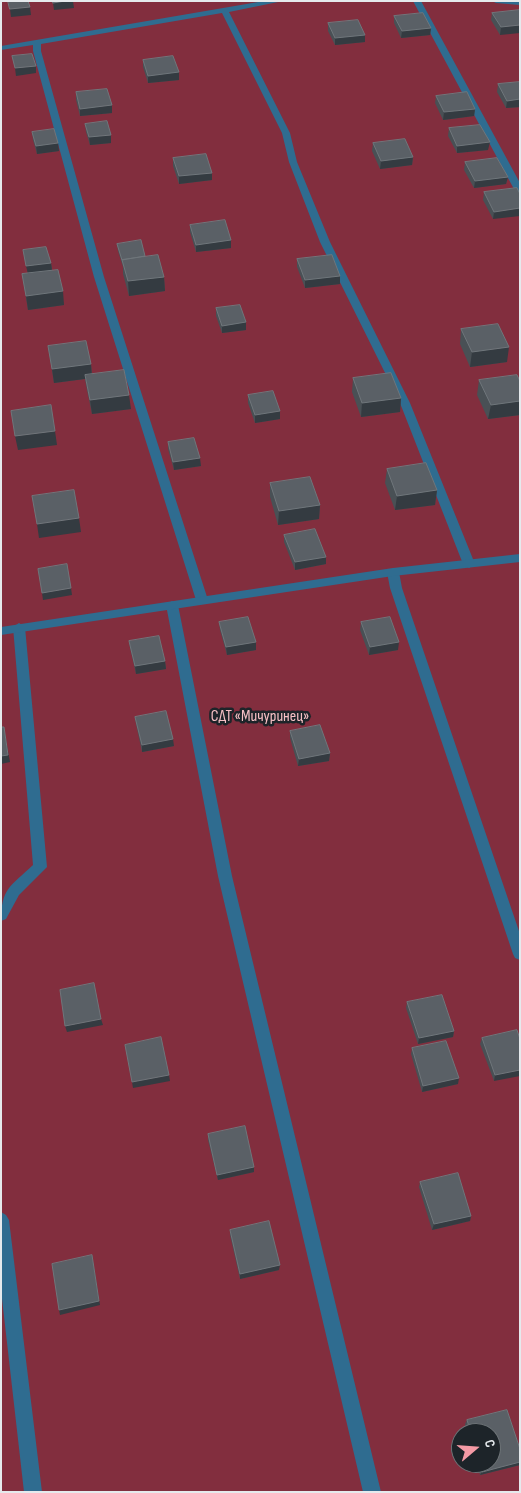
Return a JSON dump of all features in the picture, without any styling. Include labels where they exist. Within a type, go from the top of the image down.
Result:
[{"type":"street","points":[[1,48],[279,1]]},
{"type":"street","points":[[417,1],[520,191]]},
{"type":"street","points":[[496,1],[520,2]]},
{"type":"street","points":[[225,11],[286,133],[293,162],[325,242],[405,402],[444,505],[469,564]]},
{"type":"street","points":[[36,42],[36,51],[99,277],[202,600]]},
{"type":"street","points":[[1,631],[393,572],[520,558]]},
{"type":"street","points":[[393,572],[396,588],[520,954]]},
{"type":"street","points":[[172,605],[225,876],[372,1492]]},
{"type":"street","points":[[1,915],[14,891],[40,867],[19,627]]},
{"type":"street","points":[[1,1220],[33,1492]]},
{"type":"green space","name":"СДТ «Мичуринец»","points":[[1,1],[520,1],[520,1492],[1,1492]]},
{"type":"building","points":[[8,1],[28,1],[30,7],[10,9]]},
{"type":"building","points":[[520,10],[520,25],[501,27],[492,13]]},
{"type":"building","points":[[423,13],[431,28],[402,31],[394,16]]},
{"type":"building","points":[[358,20],[365,35],[335,38],[328,23]]},
{"type":"building","points":[[32,54],[36,66],[15,68],[12,56]]},
{"type":"building","points":[[173,56],[179,72],[148,76],[143,60]]},
{"type":"building","points":[[520,82],[520,99],[507,101],[498,84]]},
{"type":"building","points":[[107,89],[112,105],[80,109],[76,92]]},
{"type":"building","points":[[467,92],[475,109],[444,112],[436,96]]},
{"type":"building","points":[[107,121],[111,135],[89,137],[85,124]]},
{"type":"building","points":[[480,125],[490,142],[457,146],[449,128]]},
{"type":"building","points":[[54,129],[58,143],[36,146],[32,132]]},
{"type":"building","points":[[405,139],[413,157],[381,161],[373,143]]},
{"type":"building","points":[[206,154],[212,173],[179,176],[173,158]]},
{"type":"building","points":[[497,158],[508,177],[475,181],[465,162]]},
{"type":"building","points":[[517,188],[520,194],[520,208],[494,212],[484,192]]},
{"type":"building","points":[[225,220],[231,240],[196,245],[190,225]]},
{"type":"building","points":[[141,240],[145,256],[122,260],[117,244]]},
{"type":"building","points":[[46,247],[51,263],[26,266],[23,250]]},
{"type":"building","points":[[158,255],[164,277],[128,281],[122,260]]},
{"type":"building","points":[[332,255],[340,276],[305,280],[297,259]]},
{"type":"building","points":[[58,270],[63,291],[26,296],[22,274]]},
{"type":"building","points":[[240,305],[246,322],[222,326],[216,308]]},
{"type":"building","points":[[498,324],[509,347],[472,352],[461,329]]},
{"type":"building","points":[[86,341],[91,364],[52,369],[48,346]]},
{"type":"building","points":[[124,370],[129,395],[90,400],[85,375]]},
{"type":"building","points":[[391,373],[401,398],[362,403],[353,378]]},
{"type":"building","points":[[517,375],[520,381],[520,401],[491,405],[479,380]]},
{"type":"building","points":[[273,391],[280,411],[255,415],[248,395]]},
{"type":"building","points":[[51,405],[55,431],[15,436],[11,411]]},
{"type":"building","points":[[194,438],[200,458],[173,462],[168,442]]},
{"type":"building","points":[[426,463],[437,490],[397,496],[387,469]]},
{"type":"building","points":[[310,477],[320,505],[279,511],[270,483]]},
{"type":"building","points":[[74,490],[79,518],[37,524],[32,496]]},
{"type":"building","points":[[315,529],[326,557],[295,562],[284,535]]},
{"type":"building","points":[[67,564],[71,588],[42,593],[38,569]]},
{"type":"building","points":[[248,617],[256,642],[226,647],[219,622]]},
{"type":"building","points":[[390,617],[399,642],[370,647],[361,622]]},
{"type":"building","points":[[159,636],[165,661],[135,666],[129,641]]},
{"type":"building","points":[[166,711],[173,739],[142,745],[135,717]]},
{"type":"building","points":[[320,725],[330,753],[299,759],[290,731]]},
{"type":"building","points":[[1,727],[4,727],[8,755],[1,756]]},
{"type":"building","points":[[94,983],[101,1019],[65,1026],[60,990]]},
{"type":"building","points":[[442,995],[454,1031],[419,1038],[407,1002]]},
{"type":"building","points":[[517,1030],[520,1039],[520,1070],[495,1075],[482,1038]]},
{"type":"building","points":[[161,1037],[169,1075],[132,1082],[125,1045]]},
{"type":"building","points":[[446,1041],[459,1078],[423,1086],[412,1048]]},
{"type":"building","points":[[245,1126],[254,1167],[217,1175],[208,1134]]},
{"type":"building","points":[[458,1173],[471,1216],[434,1224],[420,1182]]},
{"type":"building","points":[[269,1221],[280,1265],[240,1274],[230,1230]]},
{"type":"building","points":[[92,1255],[99,1301],[59,1310],[52,1264]]},
{"type":"building","points":[[507,1410],[520,1449],[520,1462],[501,1467],[501,1423],[468,1423],[467,1420]]}]
